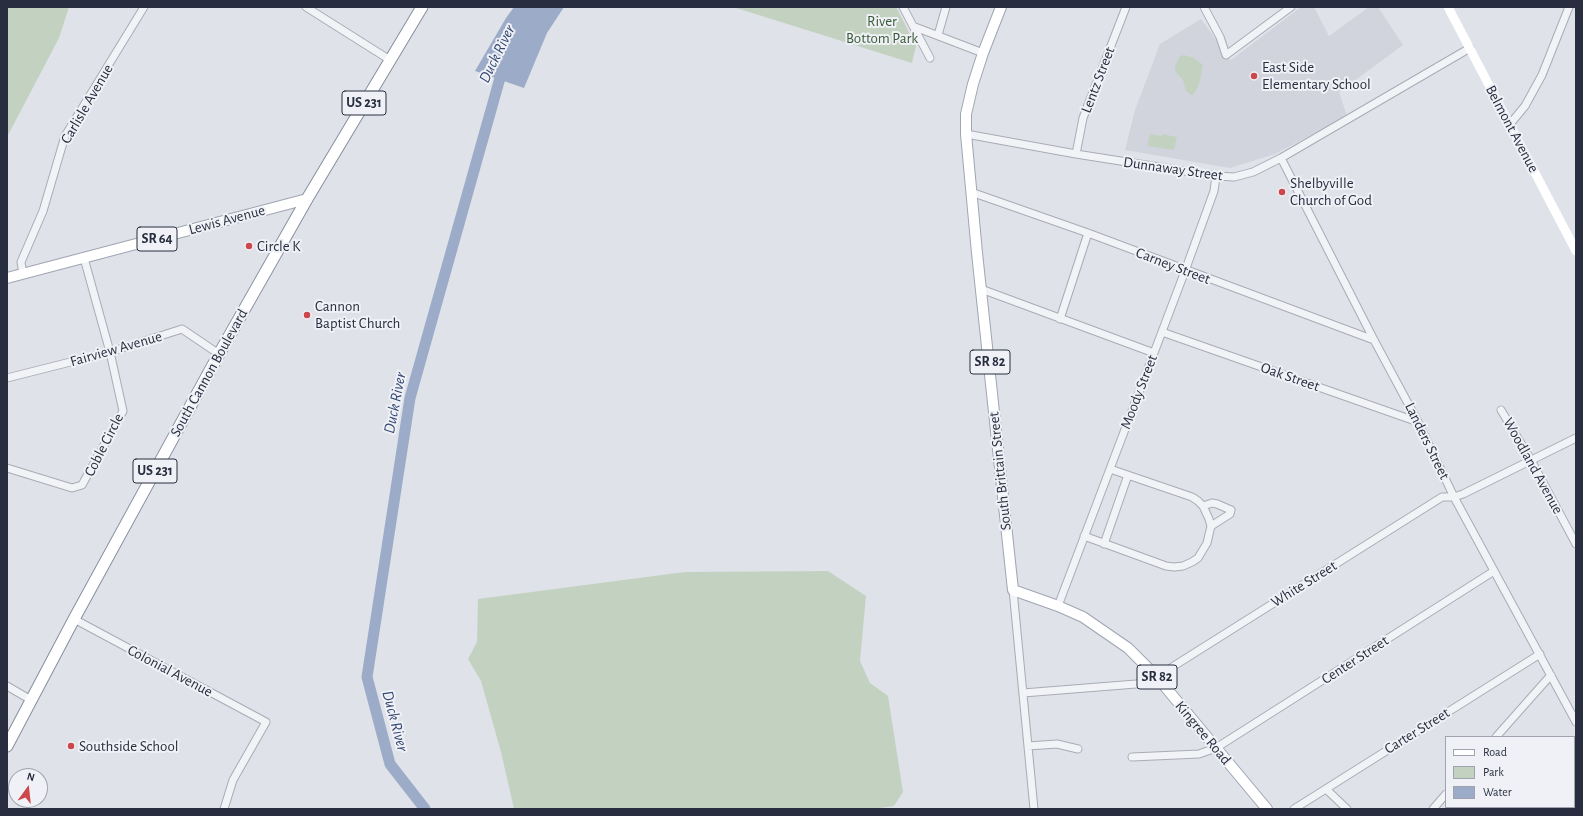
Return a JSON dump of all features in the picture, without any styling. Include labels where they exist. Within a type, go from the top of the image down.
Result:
[{"type":"highway","name":"South Cannon Boulevard","points":[[7,746],[74,619],[219,354],[307,199],[422,7]]},
{"type":"main road","name":"SR 82","points":[[966,134],[966,114],[970,96],[983,53],[1001,7]]},
{"type":"main road","name":"Belmont Avenue","points":[[1448,7],[1576,251]]},
{"type":"main road","name":"South Brittain Street","points":[[966,134],[1013,590]]},
{"type":"main road","name":"Lewis Avenue","points":[[7,278],[307,199]]},
{"type":"main road","name":"Kingree Road","points":[[1013,590],[1058,606],[1083,617],[1114,638],[1143,662],[1267,809]]},
{"type":"street","name":"Carlisle Avenue","points":[[23,274],[20,262],[43,211],[65,136],[144,7]]},
{"type":"street","points":[[306,7],[390,60]]},
{"type":"street","points":[[903,7],[930,58]]},
{"type":"street","points":[[938,35],[946,7]]},
{"type":"street","name":"Lentz Street","points":[[1076,154],[1083,118],[1126,7]]},
{"type":"street","points":[[1204,7],[1220,37],[1226,55],[1291,7]]},
{"type":"street","points":[[1510,124],[1525,106],[1542,75],[1569,7]]},
{"type":"street","points":[[914,27],[983,53]]},
{"type":"street","name":"Dunnaway Street","points":[[966,134],[1076,154],[1216,176],[1234,177],[1243,175],[1281,158],[1470,48]]},
{"type":"street","name":"Landers Street","points":[[1281,158],[1374,340],[1418,422],[1454,497],[1576,722]]},
{"type":"street","name":"Moody Street","points":[[1058,606],[1185,271],[1214,191],[1216,176]]},
{"type":"street","name":"Carney Street","points":[[971,192],[1088,233],[1185,271],[1374,340]]},
{"type":"street","points":[[1060,319],[1088,233]]},
{"type":"street","name":"Coble Circle","points":[[7,468],[72,488],[82,485],[123,411],[110,352],[84,258]]},
{"type":"street","points":[[981,288],[1060,319],[1154,353]]},
{"type":"street","name":"Fairview Avenue","points":[[7,378],[110,352],[182,329],[219,354]]},
{"type":"street","name":"Oak Street","points":[[1162,332],[1418,422]]},
{"type":"street","name":"Woodland Avenue","points":[[1501,410],[1531,460],[1576,544]]},
{"type":"street","name":"White Street","points":[[1023,694],[1136,684],[1150,681],[1442,497],[1454,497],[1463,494],[1576,438]]},
{"type":"street","points":[[1084,536],[1166,566],[1183,566],[1198,558],[1207,543],[1211,526],[1210,519],[1203,506],[1192,497],[1110,469]]},
{"type":"street","points":[[1104,544],[1128,475]]},
{"type":"street","points":[[1203,506],[1212,503],[1231,510],[1230,514],[1211,526]]},
{"type":"street","name":"Center Street","points":[[1132,758],[1199,754],[1216,748],[1494,571]]},
{"type":"street","name":"South Brittain Street","points":[[1013,590],[1034,809]]},
{"type":"street","name":"Colonial Avenue","points":[[74,619],[266,722],[233,780],[224,809]]},
{"type":"street","name":"Carter Street","points":[[1294,809],[1540,654]]},
{"type":"street","points":[[1497,736],[1550,674]]},
{"type":"street","points":[[7,686],[31,700]]},
{"type":"street","points":[[1028,746],[1057,744],[1078,749]]},
{"type":"street","points":[[1326,789],[1347,809]]},
{"type":"street","points":[[1433,809],[1445,795]]},
{"type":"shaded area","name":"East Side Elementary School","points":[[1301,7],[1314,7],[1329,36],[1369,7],[1378,7],[1403,45],[1339,92],[1347,116],[1275,154],[1230,168],[1125,150],[1135,110],[1160,44],[1201,19],[1231,60]]},
{"type":"green space","points":[[7,7],[69,7],[59,38],[7,137]]},
{"type":"green space","name":"River Bottom Park","points":[[733,7],[896,7],[916,46],[912,63]]},
{"type":"green space","points":[[1184,55],[1194,58],[1203,65],[1199,84],[1194,94],[1191,95],[1186,91],[1183,80],[1175,71],[1175,67],[1180,56]]},
{"type":"green space","points":[[1150,134],[1162,136],[1162,134],[1177,137],[1174,150],[1147,146]]},
{"type":"green space","points":[[828,571],[866,596],[860,661],[870,683],[888,696],[903,792],[894,806],[873,809],[514,809],[501,752],[481,681],[468,659],[477,642],[478,599],[685,572]]},
{"type":"water","points":[[514,7],[564,7],[547,33],[524,88],[475,71]]},
{"type":"waterway","name":"Duck River","points":[[425,809],[390,764],[367,677],[410,398],[500,78],[506,68]]},
{"type":"place","name":"East Side Elementary School","points":[[1254,76]]},
{"type":"place","name":"Shelbyville Church of God","points":[[1282,192]]},
{"type":"place","name":"Circle K","points":[[249,246]]},
{"type":"place","name":"Cannon Baptist Church","points":[[307,315]]},
{"type":"place","name":"Southside School","points":[[71,746]]}]
